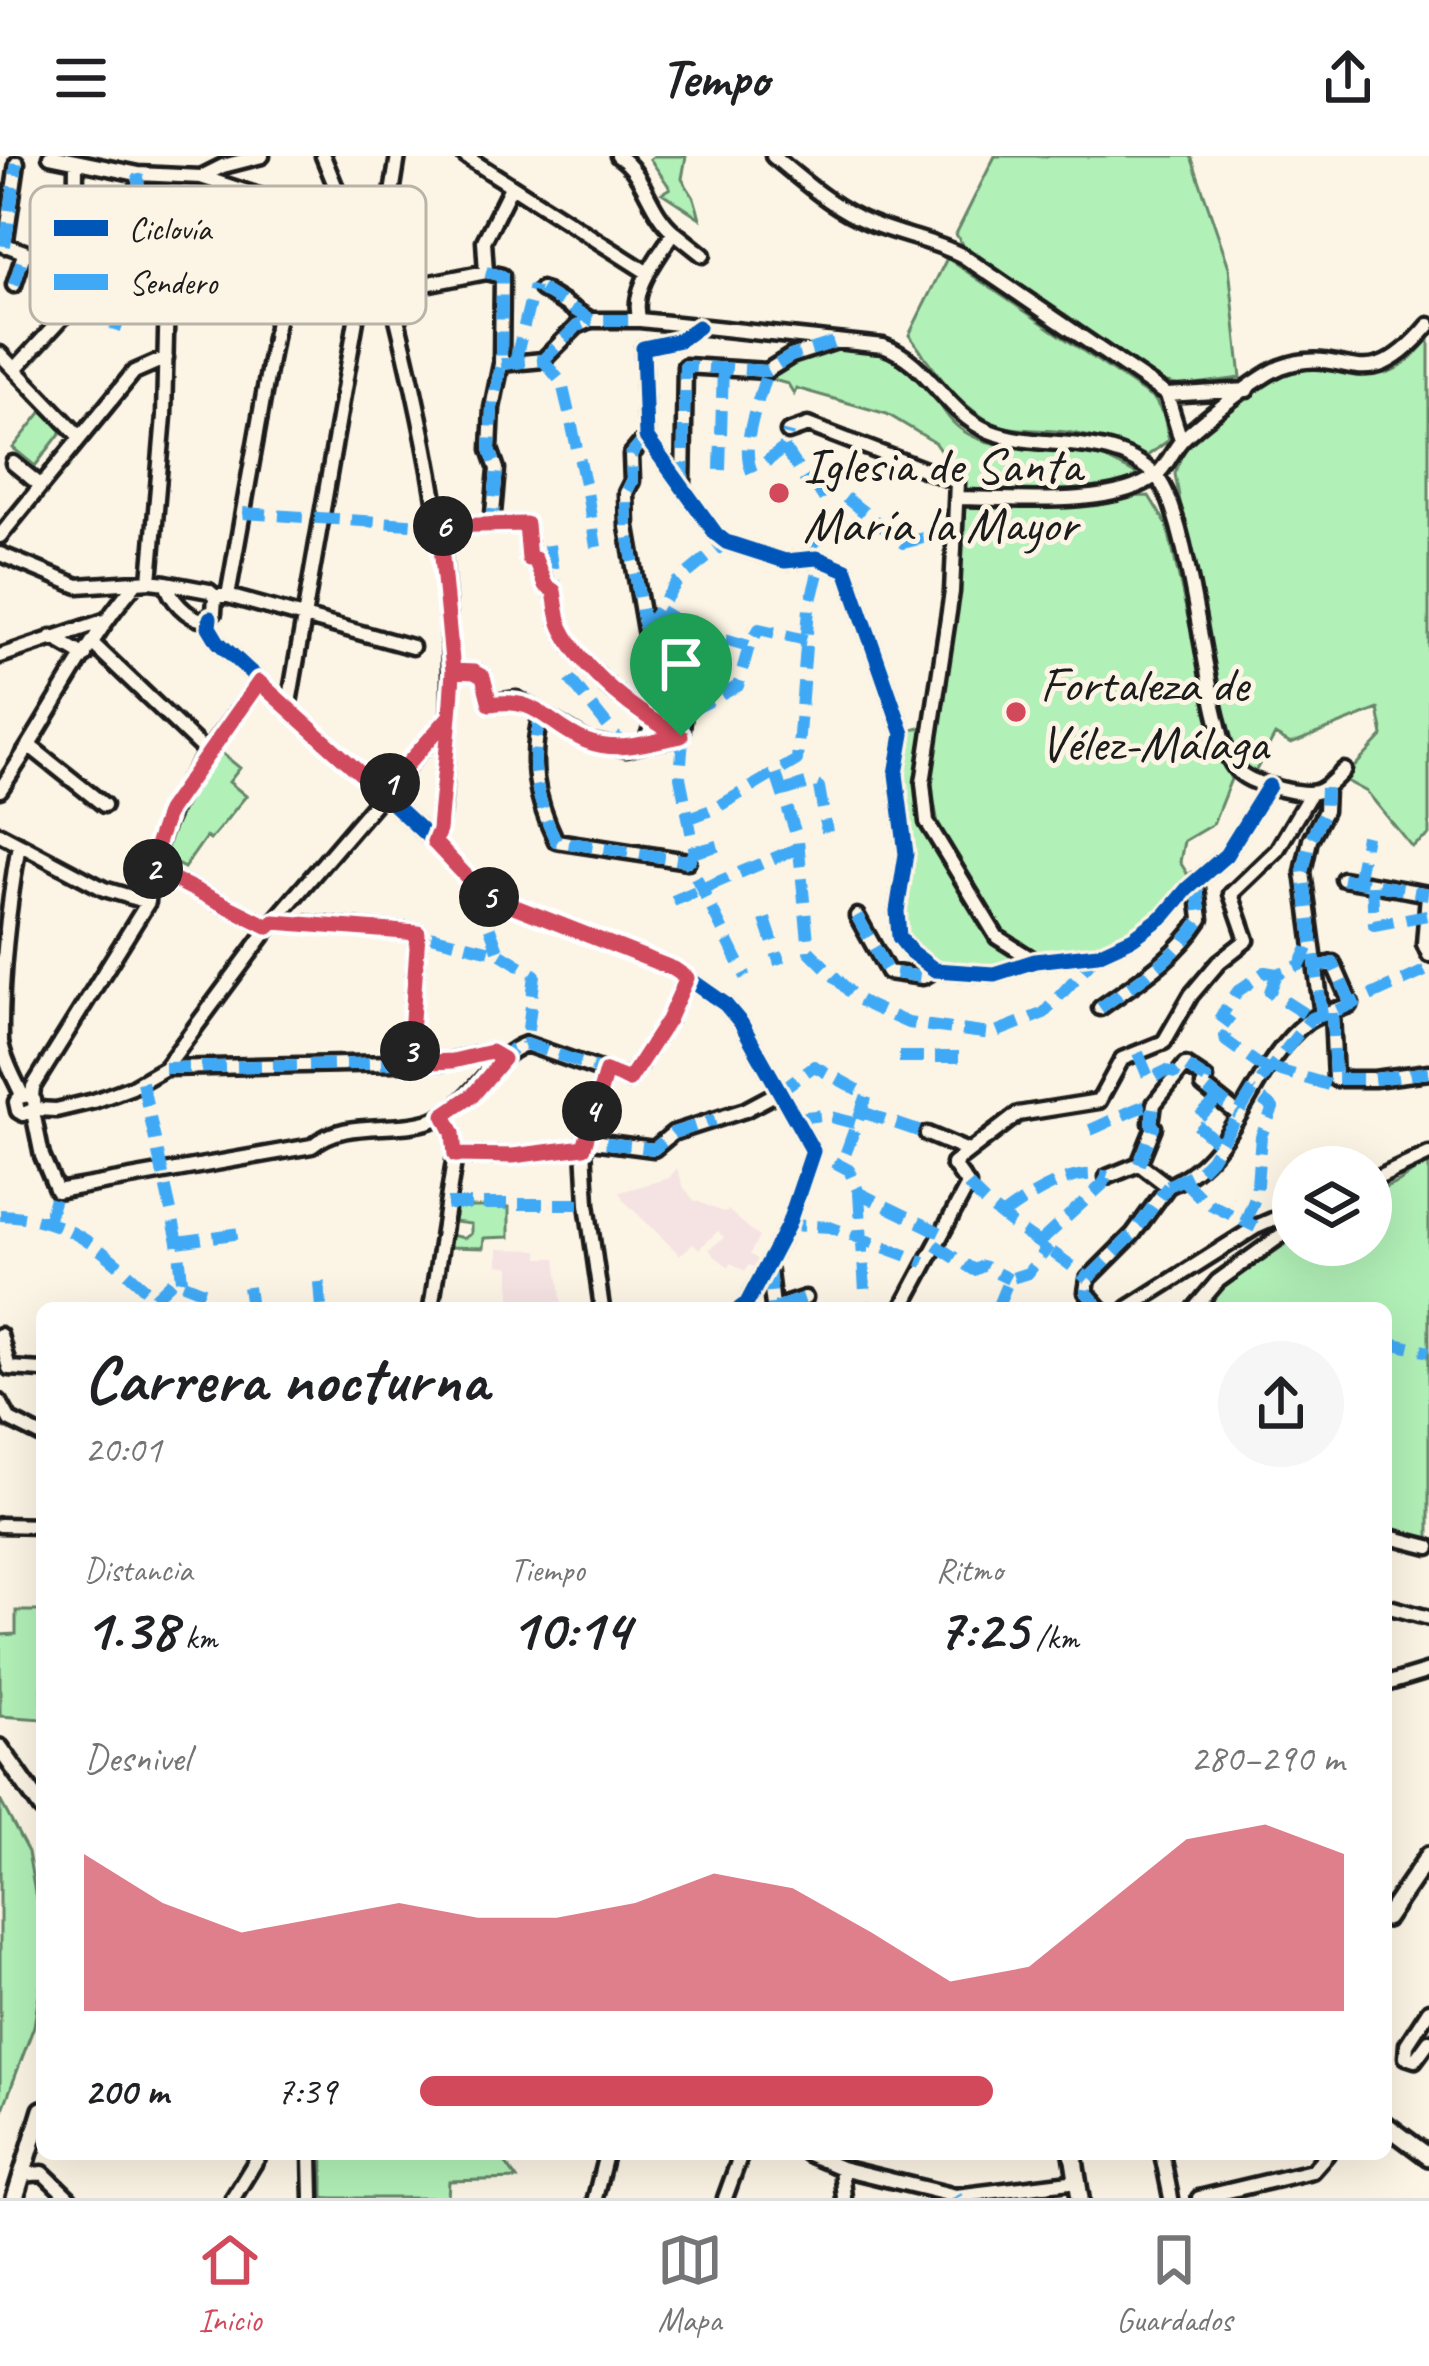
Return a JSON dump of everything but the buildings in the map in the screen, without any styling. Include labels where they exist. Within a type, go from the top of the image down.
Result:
[{"type":"street","points":[[118,171],[119,156]]},
{"type":"street","points":[[202,177],[262,156]]},
{"type":"street","points":[[323,156],[336,186]]},
{"type":"street","points":[[393,186],[398,156]]},
{"type":"street","points":[[465,156],[648,273]]},
{"type":"street","points":[[618,156],[632,165],[653,211],[703,255]]},
{"type":"street","points":[[773,156],[822,196],[860,219],[934,241],[963,256],[1167,395],[1247,390]]},
{"type":"street","points":[[55,157],[138,174],[202,177],[229,186]]},
{"type":"street","points":[[76,162],[76,186]]},
{"type":"street","points":[[17,164],[2,244],[30,256]]},
{"type":"street","points":[[138,174],[139,186]]},
{"type":"street","points":[[486,272],[484,241],[511,187]]},
{"type":"street","points":[[640,320],[636,305],[648,273],[674,232]]},
{"type":"street","points":[[14,286],[24,254]]},
{"type":"street","points":[[426,282],[486,272],[502,276],[501,364],[490,449],[497,470],[492,525]]},
{"type":"street","points":[[541,290],[591,320]]},
{"type":"street","points":[[501,364],[543,360],[578,326],[591,320],[640,320],[844,339],[898,351],[963,415],[989,431],[1027,440],[1084,444],[1132,461],[1156,476],[1174,509],[1213,707],[1226,748],[1240,772],[1269,786],[1309,796]]},
{"type":"street","points":[[15,369],[57,324]]},
{"type":"street","points":[[0,790],[31,747],[108,616],[142,582],[167,324]]},
{"type":"street","points":[[276,324],[221,596],[208,627],[259,682],[434,842],[483,894],[674,969],[725,1004],[741,1023],[813,1151],[788,1225],[745,1302]]},
{"type":"street","points":[[288,709],[357,324]]},
{"type":"street","points":[[398,324],[416,388],[439,526],[453,671],[434,842]]},
{"type":"street","points":[[957,498],[1094,498],[1156,476],[1181,440],[1279,368],[1318,360],[1352,369],[1384,365],[1406,352],[1429,325]]},
{"type":"street","points":[[698,327],[680,340],[643,349],[646,437],[726,542],[784,561],[808,557],[846,570],[904,742],[896,774],[906,854],[897,911],[899,937],[910,952],[935,970],[994,974],[1035,962],[1098,954],[1133,938],[1165,915],[1234,846],[1269,786]]},
{"type":"street","points":[[683,487],[686,366],[767,371],[791,356],[844,339]]},
{"type":"street","points":[[0,354],[79,436]]},
{"type":"street","points":[[0,536],[134,372],[166,358]]},
{"type":"street","points":[[1167,395],[1181,440]]},
{"type":"street","points":[[788,432],[808,424],[957,482],[952,592],[923,783],[927,822],[997,937],[1035,962]]},
{"type":"street","points":[[646,437],[631,455],[627,527],[655,667],[686,699],[681,736]]},
{"type":"street","points":[[13,463],[40,485]]},
{"type":"street","points":[[439,526],[526,524],[529,559],[535,559],[545,585],[554,591],[561,627],[616,694],[653,723],[681,736]]},
{"type":"street","points":[[0,554],[49,578],[78,586],[166,583],[412,647]]},
{"type":"street","points":[[166,583],[171,596],[188,613],[196,619],[210,618]]},
{"type":"street","points":[[100,587],[111,596],[108,616]]},
{"type":"street","points":[[0,656],[108,616]]},
{"type":"street","points":[[52,637],[89,649],[208,754]]},
{"type":"street","points":[[453,671],[483,677],[490,704],[517,699],[586,741],[626,749],[681,736]]},
{"type":"street","points":[[28,1104],[33,1087],[148,902],[149,867],[168,811],[259,682]]},
{"type":"street","points":[[541,714],[534,741],[535,788],[556,841],[688,861]]},
{"type":"street","points":[[0,1111],[28,1104],[70,1108],[142,1082],[165,1068],[272,924],[450,716]]},
{"type":"street","points":[[645,744],[653,723]]},
{"type":"street","points":[[31,747],[104,805]]},
{"type":"street","points":[[905,1302],[968,1185],[953,1164],[1018,1114],[1099,1101],[1122,1059],[1164,1042],[1191,995],[1219,962],[1247,940],[1231,894],[1276,850],[1309,796],[1326,788],[1344,770]]},
{"type":"street","points":[[1326,788],[1325,811],[1310,840],[1303,872],[1310,944],[1327,1014],[1335,1078],[1429,1072]]},
{"type":"street","points":[[0,834],[104,889],[148,902]]},
{"type":"street","points":[[19,844],[1,950],[2,1044],[57,1191],[312,1146],[327,1134],[427,1122],[473,1095],[512,1049],[526,1044],[629,1080],[668,1020],[687,978]]},
{"type":"street","points":[[149,867],[272,924],[418,933],[409,1063]]},
{"type":"street","points":[[1343,879],[1428,894],[1424,944],[1429,955]]},
{"type":"street","points":[[1100,1008],[1155,971],[1189,938],[1201,919],[1196,880]]},
{"type":"street","points":[[856,916],[888,972],[923,977],[935,970]]},
{"type":"street","points":[[1095,1302],[1084,1286],[1088,1279],[1133,1234],[1168,1186],[1199,1171],[1296,1033],[1311,1018],[1351,1004],[1333,963],[1318,967]]},
{"type":"street","points":[[165,1068],[453,1061],[491,1052],[503,1059]]},
{"type":"street","points":[[1107,1177],[1139,1164],[1154,1127],[1150,1123],[1154,1104],[1185,1065],[1206,1079],[1203,1086],[1217,1100],[1238,1114]]},
{"type":"street","points":[[601,1302],[587,1204],[585,1144],[606,1071]]},
{"type":"street","points":[[455,1155],[513,1156],[585,1144],[654,1149],[674,1133],[745,1110],[777,1093]]},
{"type":"street","points":[[432,1302],[455,1155],[453,1133],[444,1115]]},
{"type":"street","points":[[927,1134],[968,1151]]},
{"type":"street","points":[[1392,1171],[1429,1154]]},
{"type":"street","points":[[1139,1164],[1168,1186]]},
{"type":"street","points":[[1137,1302],[1272,1220]]},
{"type":"street","points":[[1200,1302],[1218,1281],[1272,1242]]},
{"type":"street","points":[[768,1264],[771,1302]]},
{"type":"street","points":[[794,1302],[805,1298]]},
{"type":"street","points":[[0,1335],[4,1372],[36,1370]]},
{"type":"street","points":[[0,1402],[10,1420],[36,1433]]},
{"type":"street","points":[[0,1525],[36,1526]]},
{"type":"street","points":[[1392,1538],[1429,1547]]},
{"type":"street","points":[[1392,1608],[1429,1618]]},
{"type":"street","points":[[1392,1682],[1429,1671]]},
{"type":"street","points":[[0,1748],[36,1799]]},
{"type":"street","points":[[1392,1909],[1429,1855]]},
{"type":"street","points":[[1426,2033],[1429,2010]]},
{"type":"street","points":[[1392,2129],[1429,2157]]},
{"type":"street","points":[[15,2198],[36,2130]]},
{"type":"street","points":[[233,2198],[256,2160]]},
{"type":"street","points":[[311,2160],[312,2198]]},
{"type":"street","points":[[595,2198],[604,2160]]},
{"type":"street","points":[[725,2198],[739,2160]]},
{"type":"street","points":[[826,2160],[956,2195],[1082,2192]]},
{"type":"street","points":[[1074,2160],[1082,2192]]},
{"type":"street","points":[[1082,2192],[1083,2160]]},
{"type":"street","points":[[1163,2160],[1171,2198]]},
{"type":"street","points":[[1199,2198],[1312,2171],[1322,2160]]},
{"type":"street","points":[[842,2168],[844,2198]]},
{"type":"street","points":[[22,2175],[43,2173],[69,2198]]},
{"type":"shaded area","points":[[677,1168],[694,1200],[728,1210],[759,1237],[750,1254],[762,1262],[758,1270],[749,1265],[745,1271],[731,1263],[729,1267],[713,1255],[709,1249],[724,1238],[718,1231],[699,1249],[693,1244],[680,1255],[624,1201],[620,1192],[669,1178]]},
{"type":"shaded area","points":[[498,1249],[538,1250],[539,1258],[556,1258],[562,1302],[510,1302],[510,1267],[498,1265]]},
{"type":"green space","points":[[686,156],[682,179],[700,218],[662,193],[670,188],[650,159]]},
{"type":"green space","points":[[995,156],[1191,156],[1229,267],[1241,378],[1180,386],[1158,381],[965,250],[956,234]]},
{"type":"green space","points":[[947,258],[1155,400],[1169,440],[1147,456],[1076,434],[1004,426],[972,410],[909,335]]},
{"type":"green space","points":[[1429,338],[1429,835],[1412,847],[1367,792],[1343,779],[1383,736],[1378,709],[1291,744],[1275,735],[1255,772],[1241,766],[1213,682],[1175,474],[1194,439],[1276,379],[1302,368],[1383,374],[1412,357]]},
{"type":"green space","points":[[838,347],[904,365],[925,383],[954,424],[972,436],[999,444],[1084,450],[1136,474],[1121,497],[1149,496],[1167,525],[1219,755],[1231,779],[1213,824],[1184,841],[1180,862],[1190,878],[1160,914],[1107,944],[1080,951],[1032,952],[1003,931],[938,823],[931,787],[961,572],[966,488],[934,442],[887,414],[796,388],[794,394],[788,384],[770,379],[770,374],[800,356]]},
{"type":"green space","points":[[43,410],[62,431],[35,466],[13,448]]},
{"type":"green space","points":[[927,726],[923,825],[992,940],[1018,958],[1017,963],[945,965],[915,950],[906,936],[904,917],[914,861],[904,777],[908,731]]},
{"type":"green space","points":[[218,750],[240,768],[229,782],[246,796],[184,868],[160,855],[172,812]]},
{"type":"green space","points":[[1429,1160],[1429,1539],[1392,1528],[1392,1302],[1208,1302],[1272,1254],[1272,1266],[1392,1266],[1392,1185]]},
{"type":"green space","points":[[457,1207],[509,1207],[509,1237],[484,1238],[483,1248],[448,1247],[450,1235],[464,1238],[471,1234],[471,1224],[454,1222]]},
{"type":"green space","points":[[16,1611],[36,1611],[36,1719],[0,1716],[0,1635],[16,1634]]},
{"type":"green space","points":[[0,1800],[28,1852],[36,1898],[36,2013],[0,2117]]},
{"type":"green space","points":[[323,2160],[503,2160],[517,2179],[449,2181],[448,2198],[323,2198]]},
{"type":"marked path","points":[[5,246],[17,163]]},
{"type":"marked path","points":[[138,174],[139,186]]},
{"type":"marked path","points":[[14,285],[24,254]]},
{"type":"marked path","points":[[486,272],[502,276],[501,364],[490,449],[497,469],[492,525]]},
{"type":"marked path","points":[[515,362],[534,286]]},
{"type":"marked path","points":[[541,289],[591,320],[640,320]]},
{"type":"marked path","points":[[501,364],[543,360],[577,326],[591,320]]},
{"type":"marked path","points":[[115,331],[118,324]]},
{"type":"marked path","points":[[683,487],[685,366],[767,371],[791,356],[844,339]]},
{"type":"marked path","points":[[543,360],[562,383],[596,547]]},
{"type":"marked path","points":[[720,470],[723,366]]},
{"type":"marked path","points":[[752,472],[749,435],[767,371]]},
{"type":"marked path","points":[[766,462],[784,448],[788,432]]},
{"type":"marked path","points":[[646,437],[631,455],[632,481],[626,493],[627,527],[645,630],[655,667],[686,699],[680,777],[695,852],[688,861],[746,977]]},
{"type":"marked path","points":[[784,448],[810,487]]},
{"type":"marked path","points":[[816,497],[832,487],[903,543],[923,538]]},
{"type":"marked path","points":[[243,513],[439,526],[526,524],[529,559],[535,559],[546,585],[554,591]]},
{"type":"marked path","points":[[809,557],[825,513]]},
{"type":"marked path","points":[[645,630],[677,582],[726,542]]},
{"type":"marked path","points":[[549,545],[561,627],[585,659]]},
{"type":"marked path","points":[[687,819],[714,809],[797,760],[809,608],[818,573]]},
{"type":"marked path","points":[[660,611],[693,630],[749,646]]},
{"type":"marked path","points":[[688,707],[738,686],[759,629],[806,640]]},
{"type":"marked path","points":[[570,679],[626,749]]},
{"type":"marked path","points":[[541,714],[536,779],[556,841],[688,861]]},
{"type":"marked path","points":[[382,793],[450,716]]},
{"type":"marked path","points":[[776,774],[798,840],[809,951],[870,1006],[908,1023],[991,1034],[1044,1013],[1098,954]]},
{"type":"marked path","points":[[783,791],[809,783],[819,787],[827,832]]},
{"type":"marked path","points":[[1322,1015],[1303,872],[1310,840],[1325,811],[1326,788]]},
{"type":"marked path","points":[[1357,882],[1366,836]]},
{"type":"marked path","points":[[695,852],[721,845]]},
{"type":"marked path","points":[[673,901],[798,848]]},
{"type":"marked path","points":[[150,867],[269,927]]},
{"type":"marked path","points":[[1343,879],[1428,894]]},
{"type":"marked path","points":[[1100,1008],[1155,968],[1191,933],[1201,919],[1196,880]]},
{"type":"marked path","points":[[1372,885],[1374,925],[1427,915]]},
{"type":"marked path","points":[[483,894],[480,901],[499,953]]},
{"type":"marked path","points":[[857,916],[888,972],[923,977],[935,970]]},
{"type":"marked path","points":[[765,919],[780,964]]},
{"type":"marked path","points":[[409,1063],[418,933],[499,953],[535,975],[526,1044]]},
{"type":"marked path","points":[[1268,1071],[1226,1041],[1233,1025],[1221,1016],[1238,991],[1265,972],[1277,974],[1300,965],[1310,944]]},
{"type":"marked path","points":[[1318,967],[1333,963],[1351,1004]]},
{"type":"marked path","points":[[1168,1186],[1199,1171],[1211,1159],[1252,1092],[1311,1018],[1429,969]]},
{"type":"marked path","points":[[1277,974],[1270,992],[1311,1018]]},
{"type":"marked path","points":[[1332,1013],[1335,1079]]},
{"type":"marked path","points":[[444,1115],[473,1095],[512,1049],[526,1044],[606,1071],[585,1140],[654,1149],[673,1133],[715,1120]]},
{"type":"marked path","points":[[165,1068],[444,1062],[491,1052],[503,1059]]},
{"type":"marked path","points":[[1138,1053],[1149,1079],[1166,1071],[1175,1073],[1185,1065],[1206,1079],[1203,1086],[1238,1114]]},
{"type":"marked path","points":[[899,1057],[969,1057]]},
{"type":"marked path","points":[[777,1093],[814,1066],[867,1095],[841,1166]]},
{"type":"marked path","points":[[1271,1068],[1329,1085],[1335,1079],[1429,1072]]},
{"type":"marked path","points":[[142,1082],[178,1242],[182,1280]]},
{"type":"marked path","points":[[1245,1222],[1256,1196],[1261,1136],[1273,1108],[1252,1092]]},
{"type":"marked path","points":[[1217,1100],[1194,1122],[1220,1145]]},
{"type":"marked path","points":[[1090,1130],[1154,1104]]},
{"type":"marked path","points":[[1139,1164],[1154,1127],[1154,1104]]},
{"type":"marked path","points":[[862,1112],[927,1134]]},
{"type":"marked path","points":[[796,1118],[823,1115],[858,1124]]},
{"type":"marked path","points":[[455,1155],[513,1156],[584,1147]]},
{"type":"marked path","points":[[834,1162],[849,1170],[859,1193],[941,1233]]},
{"type":"marked path","points":[[1003,1215],[1066,1179],[1107,1177]]},
{"type":"marked path","points":[[1040,1242],[1107,1177]]},
{"type":"marked path","points":[[1183,1180],[1204,1201],[1256,1227]]},
{"type":"marked path","points":[[968,1185],[995,1211],[1088,1279]]},
{"type":"marked path","points":[[1095,1302],[1086,1292],[1088,1279],[1133,1234],[1168,1186]]},
{"type":"marked path","points":[[48,1222],[57,1191]]},
{"type":"marked path","points":[[859,1193],[866,1302]]},
{"type":"marked path","points":[[447,1204],[587,1204]]},
{"type":"marked path","points":[[0,1215],[73,1233],[159,1302]]},
{"type":"marked path","points":[[782,1220],[788,1225],[830,1227],[924,1262]]},
{"type":"marked path","points":[[178,1242],[248,1232]]},
{"type":"marked path","points":[[935,1245],[974,1270],[983,1266],[1009,1279]]},
{"type":"marked path","points":[[999,1302],[1009,1279],[1028,1273],[1049,1246]]},
{"type":"marked path","points":[[769,1268],[773,1302]]},
{"type":"marked path","points":[[155,1298],[174,1280],[204,1292]]},
{"type":"marked path","points":[[319,1282],[321,1302]]},
{"type":"marked path","points":[[248,1287],[250,1302]]},
{"type":"marked path","points":[[793,1302],[805,1298]]},
{"type":"marked path","points":[[1392,1343],[1429,1352]]},
{"type":"cycle path","points":[[698,327],[680,340],[643,348],[646,437],[726,542],[785,561],[817,558],[846,570],[903,734],[896,774],[906,854],[897,911],[899,937],[911,952],[935,970],[994,974],[1035,961],[1098,954],[1133,938],[1165,915],[1226,855],[1269,786]]},
{"type":"cycle path","points":[[210,618],[209,627],[218,642],[434,842],[483,894],[675,969],[725,1004],[741,1023],[813,1151],[788,1225],[748,1302]]},
{"type":"place","name":"Iglesia de Santa María la Mayor","points":[[779,493]]},
{"type":"place","name":"Fortaleza de Vélez-Málaga","points":[[1016,712]]},
{"type":"route","points":[[681,736],[626,749],[586,741],[517,699],[490,704],[483,677],[453,671],[450,716],[382,793],[259,682],[168,811],[149,867],[269,927],[274,922],[418,933],[409,1063],[453,1061],[491,1052],[503,1059],[473,1095],[444,1115],[453,1133],[455,1155],[513,1156],[584,1147],[606,1071],[629,1080],[668,1020],[687,978],[483,894],[434,842],[439,830],[450,716],[452,692],[453,671],[439,526],[526,524],[529,559],[535,559],[545,585],[554,591],[561,627],[616,694],[653,723],[681,736]]}]
